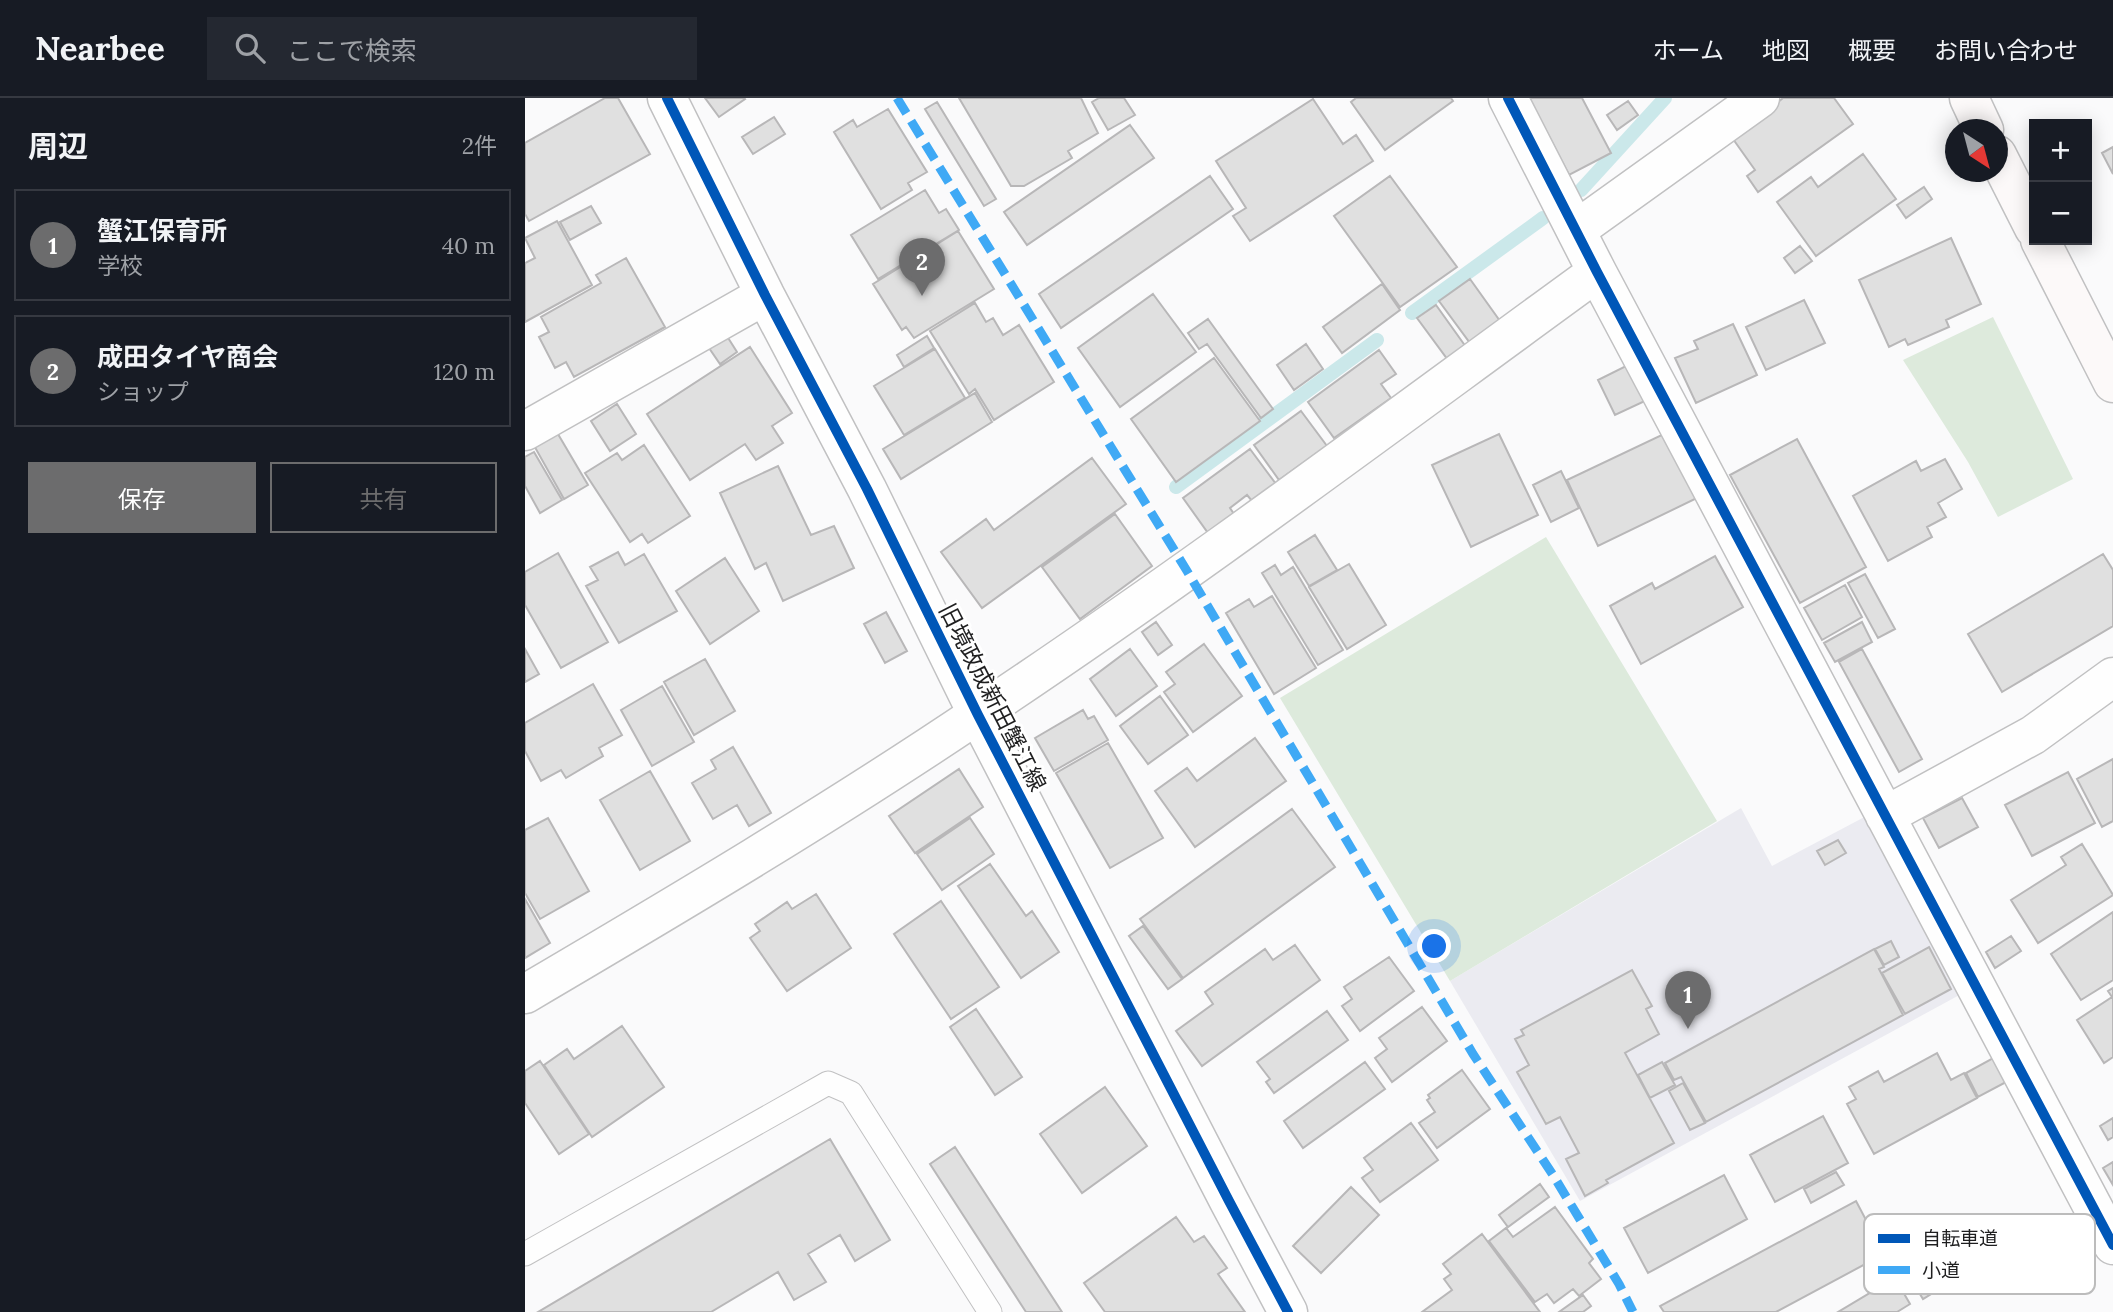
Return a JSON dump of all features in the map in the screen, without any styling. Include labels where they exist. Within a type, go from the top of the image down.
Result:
[{"type":"main road","points":[[1969,98],[1980,119]]},
{"type":"main road","points":[[2008,177],[2029,218]]},
{"type":"main road","points":[[2043,245],[2113,383]]},
{"type":"street","name":"旧境政成新田蟹江線","points":[[667,98],[765,295],[867,489],[978,715],[1288,1312]]},
{"type":"street","points":[[1508,98],[1597,272],[2113,1245]]},
{"type":"street","points":[[1576,230],[1760,98]]},
{"type":"street","points":[[525,994],[667,910],[978,715],[1187,571],[1597,272]]},
{"type":"street","points":[[525,431],[765,295]]},
{"type":"street","points":[[1885,816],[2033,735],[2113,677]]},
{"type":"lane","points":[[525,1254],[828,1083],[851,1093],[990,1312]]},
{"type":"shaded area","points":[[1741,808],[1772,866],[1872,813],[1965,992],[1580,1201],[1450,981]]},
{"type":"green space","points":[[1993,317],[2073,479],[1998,517],[1968,462],[1903,360]]},
{"type":"green space","points":[[1546,537],[1717,821],[1450,981],[1280,698]]},
{"type":"building","points":[[605,98],[618,98],[650,154],[529,221],[525,214],[525,143]]},
{"type":"building","points":[[705,98],[744,98],[745,99],[719,117]]},
{"type":"building","points":[[959,98],[1081,98],[1098,133],[1068,151],[1072,158],[1024,186],[1011,186]]},
{"type":"building","points":[[1099,98],[1124,98],[1135,115],[1108,130],[1092,102]]},
{"type":"building","points":[[1356,98],[1451,98],[1453,101],[1385,150],[1351,102]]},
{"type":"building","points":[[1529,98],[1582,98],[1611,153],[1569,175]]},
{"type":"building","points":[[1783,98],[1834,98],[1853,124],[1758,192],[1747,176],[1755,170],[1733,139]]},
{"type":"building","points":[[1313,99],[1343,144],[1356,135],[1373,161],[1250,241],[1233,216],[1246,208],[1216,161]]},
{"type":"building","points":[[1628,101],[1638,115],[1617,130],[1607,115]]},
{"type":"building","points":[[937,102],[996,199],[984,206],[925,109]]},
{"type":"building","points":[[888,109],[927,172],[908,183],[912,190],[881,209],[834,132],[853,120],[857,127]]},
{"type":"building","points":[[774,117],[785,134],[753,154],[742,137]]},
{"type":"building","points":[[1130,125],[1154,158],[1027,245],[1004,212]]},
{"type":"building","points":[[2113,147],[2113,174],[2102,153]]},
{"type":"building","points":[[1863,154],[1896,199],[1816,256],[1777,202],[1811,177],[1818,187]]},
{"type":"building","points":[[1210,176],[1233,209],[1061,328],[1039,294]]},
{"type":"building","points":[[1390,176],[1457,267],[1400,307],[1334,216]]},
{"type":"building","points":[[1924,187],[1932,199],[1906,218],[1897,205]]},
{"type":"building","points":[[925,190],[939,213],[946,209],[959,230],[878,279],[851,235]]},
{"type":"building","points":[[591,206],[601,223],[570,240],[560,222]]},
{"type":"building","points":[[557,221],[592,285],[525,322],[525,263],[535,258],[525,238]]},
{"type":"building","points":[[958,231],[994,289],[914,338],[906,327],[902,330],[873,284]]},
{"type":"building","points":[[1951,238],[1981,304],[1946,320],[1949,327],[1908,345],[1905,339],[1889,347],[1859,280]]},
{"type":"building","points":[[1800,246],[1812,261],[1795,273],[1784,258]]},
{"type":"building","points":[[626,258],[665,327],[574,377],[566,362],[555,368],[539,337],[549,332],[541,317],[601,283],[596,275]]},
{"type":"building","points":[[1470,279],[1500,321],[1470,343],[1439,301]]},
{"type":"building","points":[[1382,284],[1400,310],[1342,353],[1323,327]]},
{"type":"building","points":[[1153,294],[1196,352],[1120,407],[1078,348]]},
{"type":"building","points":[[1804,300],[1825,343],[1766,370],[1746,327]]},
{"type":"building","points":[[975,303],[986,322],[993,318],[1003,335],[1019,325],[1054,382],[994,420],[975,389],[969,394],[930,331]]},
{"type":"building","points":[[1436,305],[1466,347],[1448,360],[1417,318]]},
{"type":"building","points":[[1208,319],[1273,409],[1261,418],[1207,344],[1199,349],[1188,333]]},
{"type":"building","points":[[1733,324],[1757,375],[1696,403],[1675,358],[1698,349],[1694,341]]},
{"type":"building","points":[[725,333],[737,352],[720,364],[707,345]]},
{"type":"building","points":[[927,336],[934,348],[904,367],[897,355]]},
{"type":"building","points":[[1306,344],[1323,369],[1294,390],[1277,365]]},
{"type":"building","points":[[750,347],[792,413],[772,426],[783,443],[756,460],[745,444],[690,480],[647,414]]},
{"type":"building","points":[[935,349],[965,398],[904,435],[874,386]]},
{"type":"building","points":[[1379,350],[1396,374],[1381,384],[1391,398],[1334,438],[1308,402]]},
{"type":"building","points":[[1214,358],[1260,421],[1176,482],[1131,419]]},
{"type":"building","points":[[1630,364],[1647,400],[1615,415],[1598,380]]},
{"type":"building","points":[[975,393],[992,422],[901,479],[883,449]]},
{"type":"building","points":[[617,404],[636,434],[610,451],[591,421]]},
{"type":"building","points":[[1301,411],[1327,446],[1279,480],[1254,445]]},
{"type":"building","points":[[555,429],[588,485],[564,499],[532,442]]},
{"type":"building","points":[[1668,432],[1699,497],[1598,546],[1567,480]]},
{"type":"building","points":[[1499,434],[1538,515],[1471,547],[1432,465]]},
{"type":"building","points":[[1797,439],[1866,567],[1800,603],[1730,475]]},
{"type":"building","points":[[644,445],[690,516],[648,543],[642,534],[630,542],[585,473],[617,453],[622,460]]},
{"type":"building","points":[[1250,449],[1276,484],[1252,501],[1247,495],[1230,508],[1234,514],[1208,533],[1183,498]]},
{"type":"building","points":[[534,452],[562,500],[540,513],[525,486],[525,457]]},
{"type":"building","points":[[1092,458],[1126,504],[982,608],[941,552],[986,519],[994,530]]},
{"type":"building","points":[[1945,459],[1962,489],[1938,503],[1946,517],[1927,527],[1932,537],[1888,561],[1853,496],[1916,461],[1921,471]]},
{"type":"building","points":[[778,466],[811,535],[834,526],[854,568],[783,601],[766,563],[755,569],[720,493]]},
{"type":"building","points":[[1561,471],[1579,508],[1551,522],[1533,485]]},
{"type":"building","points":[[1115,514],[1152,566],[1080,619],[1042,567]]},
{"type":"building","points":[[1315,535],[1337,570],[1309,586],[1288,552]]},
{"type":"building","points":[[618,552],[625,565],[644,554],[677,611],[619,643],[586,586],[598,580],[590,567]]},
{"type":"building","points":[[558,553],[608,642],[561,668],[525,605],[525,572]]},
{"type":"building","points":[[2103,554],[2113,570],[2113,626],[2002,692],[1968,634]]},
{"type":"building","points":[[1715,556],[1743,607],[1641,664],[1610,606],[1652,583],[1655,589]]},
{"type":"building","points":[[725,558],[759,611],[710,644],[676,591]]},
{"type":"building","points":[[1349,564],[1386,625],[1347,649],[1309,587]]},
{"type":"building","points":[[1275,565],[1281,575],[1293,567],[1343,650],[1318,665],[1262,573]]},
{"type":"building","points":[[1865,574],[1895,629],[1878,638],[1848,583]]},
{"type":"building","points":[[1845,585],[1862,617],[1822,640],[1804,608]]},
{"type":"building","points":[[1272,596],[1316,668],[1274,694],[1226,613],[1249,599],[1254,607]]},
{"type":"building","points":[[886,612],[907,651],[885,663],[864,624]]},
{"type":"building","points":[[1156,622],[1172,645],[1158,655],[1142,632]]},
{"type":"building","points":[[1862,622],[1872,642],[1835,662],[1824,643]]},
{"type":"building","points":[[1204,644],[1242,696],[1193,732],[1164,692],[1175,684],[1166,672]]},
{"type":"building","points":[[525,649],[539,674],[525,682]]},
{"type":"building","points":[[1130,649],[1157,686],[1116,716],[1090,679]]},
{"type":"building","points":[[1862,649],[1922,759],[1899,772],[1839,662]]},
{"type":"building","points":[[705,659],[735,711],[694,735],[664,682]]},
{"type":"building","points":[[593,684],[622,735],[599,748],[603,756],[566,778],[561,770],[541,781],[525,751],[525,723]]},
{"type":"building","points":[[662,686],[694,742],[652,766],[621,710]]},
{"type":"building","points":[[1160,696],[1188,735],[1148,764],[1120,726]]},
{"type":"building","points":[[1083,710],[1088,719],[1094,716],[1108,740],[1054,771],[1035,738]]},
{"type":"building","points":[[1255,738],[1286,781],[1195,847],[1155,791],[1187,768],[1197,781]]},
{"type":"building","points":[[1108,743],[1163,838],[1110,868],[1056,773]]},
{"type":"building","points":[[733,747],[771,813],[749,826],[737,805],[713,819],[692,783],[716,769],[711,760]]},
{"type":"building","points":[[2113,759],[2113,821],[2102,827],[2077,779]]},
{"type":"building","points":[[959,769],[983,807],[915,853],[889,816]]},
{"type":"building","points":[[650,771],[690,841],[640,870],[600,800]]},
{"type":"building","points":[[2068,772],[2095,823],[2032,856],[2005,805]]},
{"type":"building","points":[[1962,798],[1978,827],[1939,848],[1923,818]]},
{"type":"building","points":[[1292,809],[1335,867],[1183,978],[1140,919]]},
{"type":"building","points":[[548,818],[589,891],[540,919],[525,893],[525,830]]},
{"type":"building","points":[[970,818],[994,854],[942,890],[917,854]]},
{"type":"building","points":[[1838,840],[1846,853],[1825,865],[1817,851]]},
{"type":"building","points":[[2082,844],[2113,895],[2038,943],[2011,900],[2066,865],[2061,857]]},
{"type":"building","points":[[990,864],[1026,916],[1032,911],[1059,952],[1021,978],[958,886]]},
{"type":"building","points":[[816,894],[851,948],[787,991],[750,938],[760,931],[755,924],[787,902],[792,909]]},
{"type":"building","points":[[525,899],[550,943],[525,958]]},
{"type":"building","points":[[941,901],[999,987],[951,1019],[894,934]]},
{"type":"building","points":[[2113,912],[2113,980],[2081,1000],[2051,954]]},
{"type":"building","points":[[1143,926],[1182,979],[1168,989],[1129,936]]},
{"type":"building","points":[[2011,936],[2021,951],[1995,968],[1986,952]]},
{"type":"building","points":[[1891,941],[1899,957],[1884,965],[1875,949]]},
{"type":"building","points":[[1295,945],[1320,980],[1202,1066],[1176,1031],[1213,1004],[1205,992],[1265,949],[1273,960]]},
{"type":"building","points":[[1929,947],[1951,989],[1905,1014],[1882,973]]},
{"type":"building","points":[[1874,949],[1884,967],[1879,969],[1903,1015],[1706,1122],[1681,1077],[1674,1080],[1665,1063]]},
{"type":"building","points":[[1389,957],[1414,991],[1360,1031],[1342,1006],[1352,999],[1344,987]]},
{"type":"building","points":[[1632,970],[1652,1006],[1646,1009],[1659,1034],[1625,1053],[1674,1143],[1606,1180],[1608,1183],[1585,1196],[1566,1159],[1579,1153],[1560,1117],[1546,1124],[1517,1072],[1529,1065],[1515,1039],[1524,1035],[1521,1030]]},
{"type":"building","points":[[2113,988],[2113,1057],[2104,1063],[2077,1020],[2112,997],[2108,991]]},
{"type":"building","points":[[1422,1007],[1447,1041],[1392,1082],[1375,1058],[1387,1049],[1379,1038]]},
{"type":"building","points":[[976,1009],[1022,1077],[995,1095],[950,1027]]},
{"type":"building","points":[[1327,1011],[1348,1040],[1274,1093],[1266,1082],[1270,1079],[1257,1062]]},
{"type":"building","points":[[622,1026],[664,1087],[592,1137],[544,1065],[567,1049],[574,1059]]},
{"type":"building","points":[[1937,1053],[1951,1080],[1964,1073],[1977,1098],[1874,1154],[1847,1104],[1856,1099],[1849,1087],[1878,1071],[1884,1082]]},
{"type":"building","points":[[1995,1057],[2008,1081],[1978,1097],[1966,1073]]},
{"type":"building","points":[[540,1061],[589,1134],[559,1154],[525,1103],[525,1071]]},
{"type":"building","points":[[1365,1062],[1385,1089],[1303,1148],[1284,1121]]},
{"type":"building","points":[[1662,1062],[1675,1085],[1650,1098],[1638,1075]]},
{"type":"building","points":[[1462,1070],[1490,1109],[1437,1148],[1419,1123],[1435,1112],[1427,1100],[1430,1098],[1428,1095]]},
{"type":"building","points":[[1683,1083],[1705,1123],[1690,1130],[1669,1091]]},
{"type":"building","points":[[1105,1087],[1147,1146],[1082,1193],[1040,1134]]},
{"type":"building","points":[[1823,1116],[1848,1163],[1775,1202],[1750,1155]]},
{"type":"building","points":[[2113,1118],[2113,1137],[2108,1140],[2100,1126]]},
{"type":"building","points":[[1411,1123],[1438,1160],[1380,1202],[1362,1178],[1373,1170],[1364,1158]]},
{"type":"building","points":[[830,1139],[890,1240],[855,1261],[840,1235],[808,1254],[826,1282],[794,1300],[778,1272],[711,1312],[538,1312]]},
{"type":"building","points":[[955,1147],[1062,1312],[1026,1312],[930,1164]]},
{"type":"building","points":[[2113,1162],[2113,1185],[2103,1168]]},
{"type":"building","points":[[1836,1172],[1844,1185],[1811,1203],[1804,1189]]},
{"type":"building","points":[[1724,1175],[1747,1219],[1648,1273],[1624,1228]]},
{"type":"building","points":[[1540,1184],[1549,1197],[1508,1227],[1499,1215]]},
{"type":"building","points":[[1351,1187],[1379,1215],[1321,1273],[1293,1246]]},
{"type":"building","points":[[1856,1201],[1864,1216],[1864,1265],[1776,1312],[1664,1312],[1660,1306]]},
{"type":"building","points":[[1555,1207],[1593,1259],[1589,1263],[1601,1279],[1579,1296],[1573,1289],[1554,1303],[1547,1294],[1535,1302],[1489,1241],[1506,1228],[1513,1237]]},
{"type":"building","points":[[1176,1217],[1194,1242],[1204,1236],[1227,1268],[1218,1274],[1245,1312],[1105,1312],[1084,1283]]},
{"type":"building","points":[[1482,1234],[1540,1312],[1422,1312],[1452,1290],[1444,1279],[1451,1274],[1443,1264]]},
{"type":"building","points":[[1868,1294],[1904,1294],[1910,1304],[1897,1312],[1838,1312]]},
{"type":"building","points":[[1583,1295],[1591,1306],[1583,1312],[1559,1312]]},
{"type":"waterway","points":[[1581,190],[1665,98]]},
{"type":"waterway","points":[[1412,313],[1543,218]]},
{"type":"waterway","points":[[1176,487],[1377,340]]},
{"type":"marked path","points":[[897,98],[1187,571],[1473,1054],[1553,1175],[1633,1312]]},
{"type":"cycle path","points":[[667,98],[765,295],[867,489],[978,715],[1288,1312]]},
{"type":"cycle path","points":[[1508,98],[1597,272],[2113,1245]]},
{"type":"place","name":"成田タイヤ商会","points":[[922,296]]},
{"type":"place","name":"蟹江保育所","points":[[1688,1029]]}]
